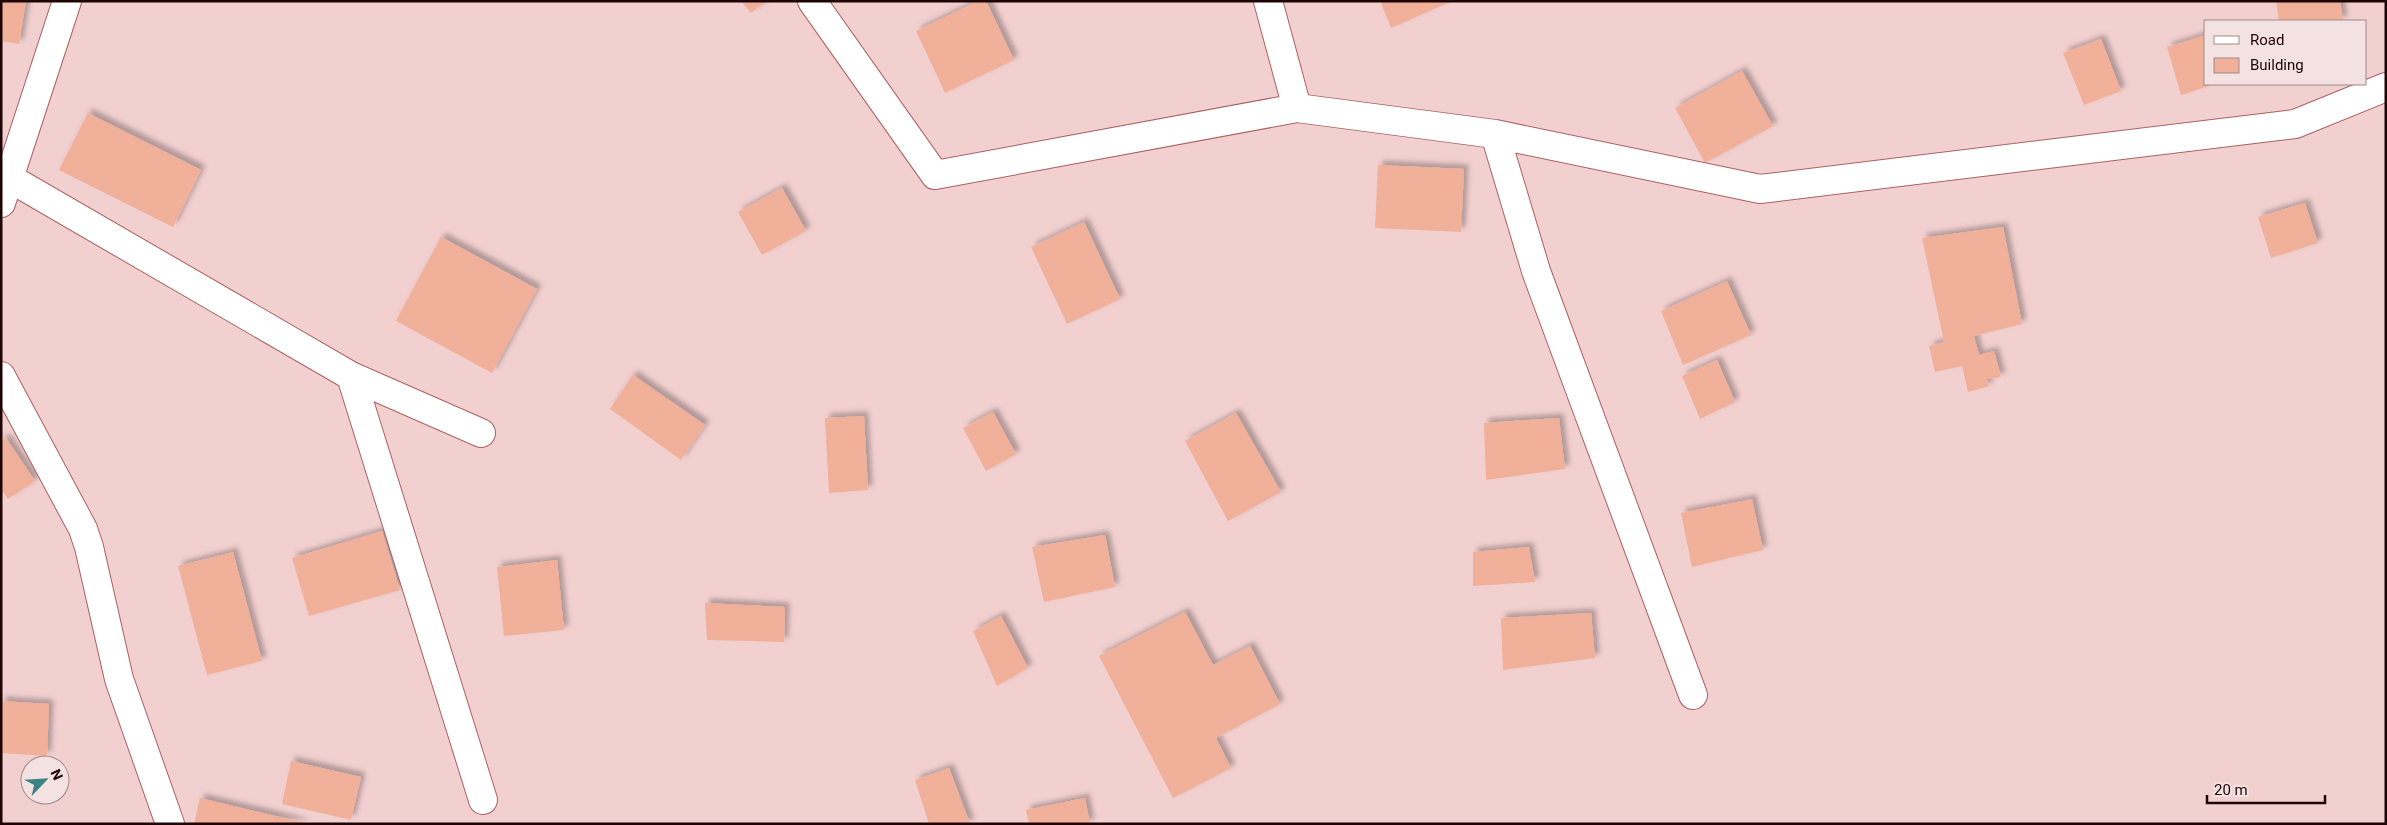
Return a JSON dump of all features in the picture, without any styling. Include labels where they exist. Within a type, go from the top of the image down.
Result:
[{"type":"street","points":[[67,1],[6,191],[351,376],[481,433]]},
{"type":"street","points":[[812,1],[935,175],[1297,108],[1495,134],[1760,189],[2295,124],[2386,87]]},
{"type":"street","points":[[1268,1],[1297,108]]},
{"type":"street","points":[[1495,134],[1536,271],[1693,695]]},
{"type":"street","points":[[1,376],[83,529],[89,547],[119,679],[170,824]]},
{"type":"street","points":[[351,376],[483,800]]},
{"type":"building","points":[[1,1],[26,1],[19,44],[1,41]]},
{"type":"building","points":[[741,1],[767,1],[751,13]]},
{"type":"building","points":[[978,1],[986,1],[1014,60],[945,93],[916,31]]},
{"type":"building","points":[[1380,1],[1452,1],[1391,28]]},
{"type":"building","points":[[2276,1],[2340,1],[2343,20],[2279,20]]},
{"type":"building","points":[[2204,36],[2204,85],[2212,85],[2181,95],[2167,47]]},
{"type":"building","points":[[2101,39],[2121,91],[2084,105],[2063,53]]},
{"type":"building","points":[[1742,71],[1773,126],[1705,163],[1675,108]]},
{"type":"building","points":[[88,113],[201,170],[173,227],[59,170]]},
{"type":"building","points":[[1378,165],[1464,169],[1461,232],[1375,228]]},
{"type":"building","points":[[782,188],[806,231],[762,255],[738,212]]},
{"type":"building","points":[[2305,203],[2318,243],[2271,258],[2258,217]]},
{"type":"building","points":[[1084,222],[1120,299],[1067,324],[1031,247]]},
{"type":"building","points":[[2003,227],[2022,324],[1974,336],[1979,355],[1994,351],[2001,377],[1987,379],[1989,386],[1968,392],[1962,366],[1935,372],[1929,346],[1944,342],[1922,238]]},
{"type":"building","points":[[441,237],[537,289],[492,373],[396,321]]},
{"type":"building","points":[[1727,281],[1751,335],[1683,365],[1661,311]]},
{"type":"building","points":[[1717,360],[1735,402],[1700,419],[1682,376]]},
{"type":"building","points":[[633,375],[705,425],[681,460],[610,409]]},
{"type":"building","points":[[993,412],[1016,454],[986,471],[963,428]]},
{"type":"building","points":[[1236,413],[1281,492],[1228,521],[1185,441]]},
{"type":"building","points":[[864,416],[868,490],[829,493],[825,418]]},
{"type":"building","points":[[1559,418],[1565,469],[1486,480],[1484,423]]},
{"type":"building","points":[[6,438],[35,481],[8,499],[1,489],[1,441]]},
{"type":"building","points":[[1752,499],[1763,550],[1692,567],[1681,513]]},
{"type":"building","points":[[382,531],[400,590],[309,616],[292,558]]},
{"type":"building","points":[[1105,535],[1115,587],[1044,602],[1032,547]]},
{"type":"building","points":[[1529,547],[1535,582],[1473,586],[1473,552]]},
{"type":"building","points":[[233,552],[262,661],[207,675],[178,566]]},
{"type":"building","points":[[557,560],[564,630],[504,636],[497,567]]},
{"type":"building","points":[[705,603],[785,607],[784,642],[707,640]]},
{"type":"building","points":[[1185,612],[1213,665],[1250,646],[1280,704],[1216,738],[1231,768],[1173,798],[1099,656]]},
{"type":"building","points":[[1591,613],[1595,658],[1503,670],[1501,618]]},
{"type":"building","points":[[1001,616],[1028,668],[997,686],[973,631]]},
{"type":"building","points":[[1,701],[49,704],[47,755],[1,753]]},
{"type":"building","points":[[291,761],[361,777],[351,820],[282,804]]},
{"type":"building","points":[[949,768],[970,824],[929,824],[915,780]]},
{"type":"building","points":[[200,798],[304,823],[304,824],[194,824]]},
{"type":"building","points":[[1085,798],[1090,824],[1029,824],[1026,810]]}]
